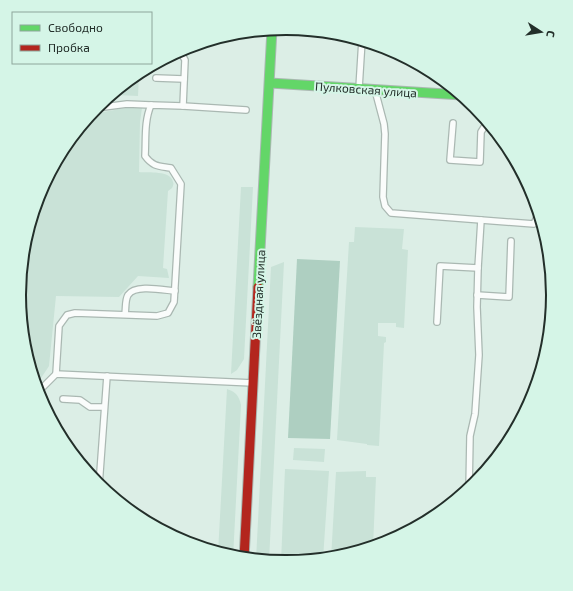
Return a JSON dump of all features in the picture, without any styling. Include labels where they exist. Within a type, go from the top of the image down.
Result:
[{"type":"street","name":"Звёздная улица","points":[[244,553],[272,36]]},
{"type":"street","name":"Пулковская улица","points":[[270,83],[451,94]]},
{"type":"lane","points":[[358,88],[361,46]]},
{"type":"lane","points":[[183,57],[185,60],[183,106]]},
{"type":"lane","points":[[156,78],[184,79]]},
{"type":"lane","points":[[375,89],[385,134],[383,197],[385,206],[391,213],[534,224],[536,221]]},
{"type":"lane","points":[[109,105],[127,104],[246,110]]},
{"type":"lane","points":[[43,387],[56,374],[60,326],[62,320],[67,315],[75,313],[157,316],[168,313],[174,302],[181,184],[171,168],[155,166],[145,156],[148,112],[151,105]]},
{"type":"lane","points":[[453,124],[450,160],[480,162],[481,132],[484,127]]},
{"type":"lane","points":[[469,482],[470,436],[475,414],[479,355],[477,295],[481,220]]},
{"type":"lane","points":[[477,295],[509,297],[511,241]]},
{"type":"lane","points":[[436,322],[440,266],[478,268]]},
{"type":"lane","points":[[125,314],[128,296],[132,291],[139,288],[175,291]]},
{"type":"lane","points":[[56,374],[254,383]]},
{"type":"lane","points":[[100,477],[107,376]]},
{"type":"lane","points":[[63,399],[80,400],[90,407],[104,407]]},
{"type":"green space","points":[[139,81],[138,96],[121,95]]},
{"type":"green space","points":[[126,108],[142,108],[140,122],[139,172],[164,174],[171,178],[173,183],[172,188],[168,191],[163,268],[167,269],[169,278],[138,276],[119,297],[56,296],[49,366],[40,379],[28,330],[26,296],[28,261],[31,245],[46,196],[61,165],[80,137],[100,113]]},
{"type":"green space","points":[[241,187],[253,187],[244,359],[237,370],[231,374]]},
{"type":"green space","points":[[355,227],[404,229],[402,249],[408,250],[404,328],[396,327],[396,323],[378,323],[378,336],[386,337],[386,342],[384,343],[379,446],[337,440],[349,242],[354,242]]},
{"type":"green space","points":[[297,259],[340,261],[330,439],[288,438]]},
{"type":"green space","points":[[284,262],[269,555],[256,554],[271,267]]},
{"type":"green space","points":[[227,389],[237,395],[241,405],[233,550],[218,547]]},
{"type":"green space","points":[[294,448],[325,449],[324,462],[293,460]]},
{"type":"green space","points":[[285,469],[329,471],[323,554],[281,556]]},
{"type":"green space","points":[[366,471],[366,477],[376,477],[373,541],[331,552],[336,472]]},
{"type":"traffic: fast","points":[[258,287],[272,36]]},
{"type":"traffic: fast","points":[[270,83],[451,94]]},
{"type":"traffic: jam","points":[[244,553],[258,287]]}]
